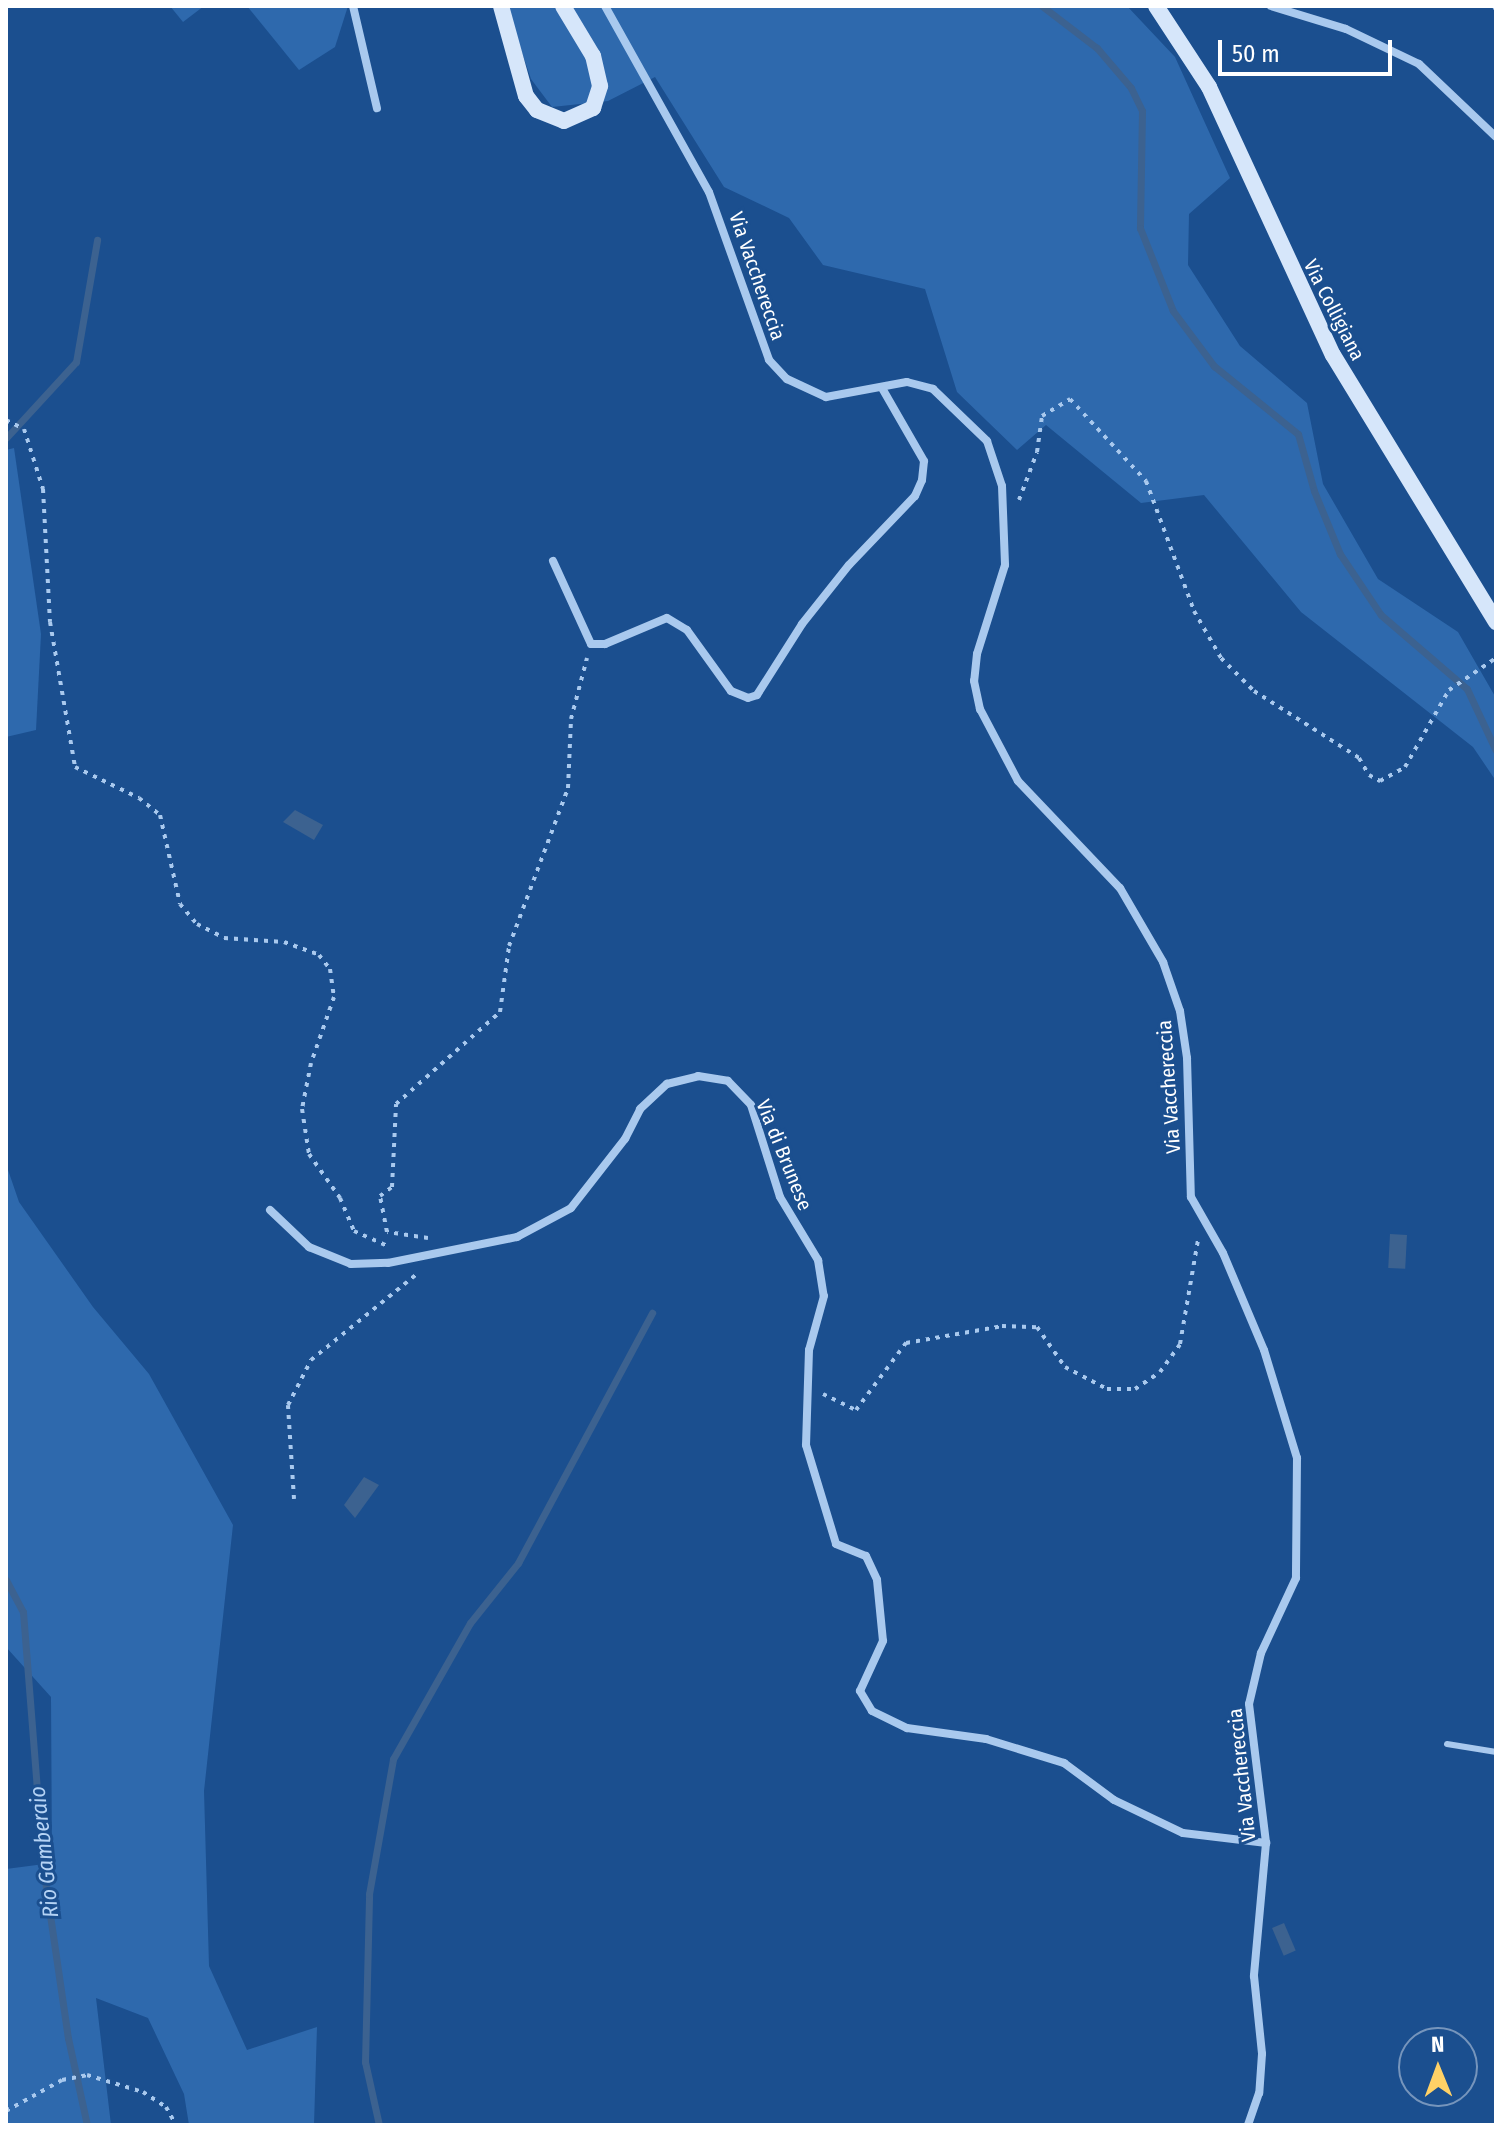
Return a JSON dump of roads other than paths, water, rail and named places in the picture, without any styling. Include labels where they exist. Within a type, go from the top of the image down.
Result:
[{"type":"street","points":[[353,6],[377,108]]},
{"type":"street","points":[[501,6],[526,96],[537,110],[564,121],[593,108],[600,86],[593,56],[563,6]]},
{"type":"street","name":"Via Vacchereccia","points":[[605,6],[709,192],[769,360],[787,379],[826,397],[907,382],[933,389],[966,417],[987,441],[1002,486],[1005,565],[977,654],[974,681],[980,709],[1018,781],[1120,888],[1163,962],[1185,1043],[1191,1197],[1200,1218],[1223,1253],[1264,1350],[1297,1458],[1296,1578],[1261,1653],[1249,1704],[1266,1843],[1254,1976],[1262,2054],[1259,2093],[1248,2125]]},
{"type":"street","name":"Via Colligiana","points":[[1156,6],[1209,87],[1326,342],[1395,464],[1496,622]]},
{"type":"street","points":[[1271,6],[1346,29],[1419,64],[1496,137]]},
{"type":"street","points":[[553,561],[591,644],[605,644],[667,618],[687,630],[731,691],[748,698],[757,695],[802,624],[849,565],[915,496],[922,480],[924,461],[882,388]]},
{"type":"street","name":"Via di Brunese","points":[[270,1210],[309,1247],[351,1264],[388,1263],[517,1237],[571,1208],[625,1139],[640,1109],[667,1084],[698,1076],[728,1081],[751,1105],[780,1197],[818,1260],[824,1296],[809,1350],[806,1445],[824,1518],[836,1544],[866,1556],[882,1606],[883,1641],[860,1691],[872,1711],[907,1728],[986,1739],[1064,1763],[1114,1800],[1183,1833],[1266,1843]]},
{"type":"lane","points":[[1447,1744],[1496,1752]]},
{"type":"waterway","points":[[1042,6],[1097,48],[1131,88],[1142,111],[1140,228],[1173,311],[1214,366],[1298,434],[1314,491],[1340,554],[1381,615],[1467,689],[1496,751]]},
{"type":"waterway","points":[[6,438],[76,362],[97,240]]},
{"type":"waterway","points":[[379,2125],[365,2062],[369,1894],[393,1759],[470,1623],[518,1563],[652,1313]]},
{"type":"waterway","name":"Rio Gamberaio","points":[[6,1580],[23,1612],[43,1867],[68,2038],[87,2125]]}]
